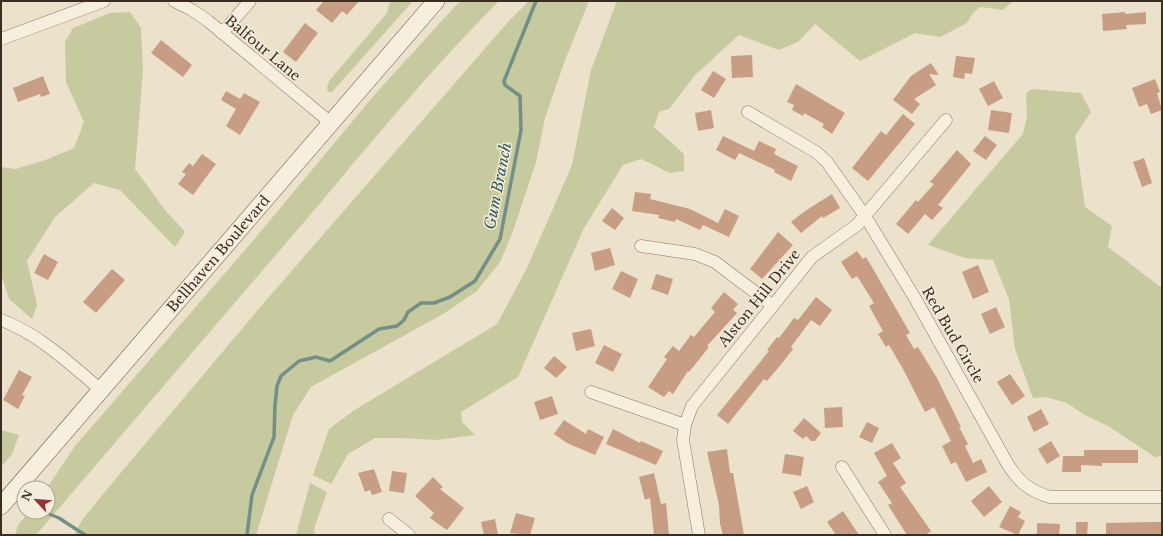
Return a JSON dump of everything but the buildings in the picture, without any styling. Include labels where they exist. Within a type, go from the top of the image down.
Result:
[{"type":"main road","name":"Bellhaven Boulevard","points":[[1,506],[436,1]]},
{"type":"street","points":[[1,39],[104,1]]},
{"type":"street","name":"Balfour Lane","points":[[174,1],[192,10],[222,33],[331,123]]},
{"type":"street","points":[[222,33],[250,1]]},
{"type":"street","name":"Red Bud Circle","points":[[748,112],[816,152],[827,162],[865,216],[932,328],[1007,463],[1021,483],[1038,494],[1050,497],[1162,497]]},
{"type":"street","name":"Alston Hill Drive","points":[[699,535],[683,440],[685,425],[692,406],[812,257],[857,225],[946,120]]},
{"type":"street","points":[[641,246],[677,250],[706,258],[720,265],[772,305]]},
{"type":"street","points":[[1,320],[42,342],[101,390]]},
{"type":"street","points":[[591,392],[685,425]]},
{"type":"street","points":[[842,467],[885,535]]},
{"type":"street","points":[[389,520],[409,535]]},
{"type":"green space","points":[[390,1],[413,1],[332,92],[328,92],[327,88],[329,81],[387,13]]},
{"type":"green space","points":[[460,1],[499,1],[450,52],[403,105],[56,512],[56,480],[52,480],[75,446],[252,242],[376,93]]},
{"type":"green space","points":[[529,1],[589,1],[564,63],[545,118],[536,162],[512,234],[500,262],[477,291],[443,314],[311,387],[293,415],[256,535],[74,535],[82,520],[113,482],[262,305],[508,22]]},
{"type":"green space","points":[[617,1],[1013,1],[1003,10],[980,7],[972,14],[967,23],[940,37],[915,33],[860,61],[815,24],[798,42],[779,50],[739,35],[695,75],[669,109],[659,112],[654,127],[684,154],[684,171],[670,173],[641,159],[623,165],[584,228],[518,377],[461,412],[462,422],[475,435],[436,440],[375,438],[348,454],[331,484],[313,475],[329,429],[353,411],[497,324],[527,268],[572,165],[591,70]]},
{"type":"green space","points":[[130,12],[141,28],[143,71],[135,169],[165,210],[185,232],[175,247],[120,190],[94,183],[55,217],[27,261],[37,305],[32,319],[9,299],[1,274],[1,167],[16,169],[48,159],[74,148],[84,122],[66,82],[65,42],[73,28],[110,13]]},
{"type":"green space","points":[[1032,89],[1081,93],[1091,112],[1075,136],[1085,207],[1112,226],[1108,247],[1162,288],[1162,456],[1155,457],[1108,426],[1083,414],[1067,403],[1046,397],[1033,398],[1015,349],[1009,299],[993,260],[965,258],[928,245],[1023,134],[1027,116],[1026,93]]},
{"type":"green space","points":[[1,430],[19,435],[12,454],[1,467]]},
{"type":"green space","points":[[310,483],[327,492],[314,529],[315,535],[296,535]]},
{"type":"green space","points":[[22,520],[49,520],[36,535],[15,535],[18,525]]},
{"type":"waterway","name":"Gum Branch","points":[[247,535],[252,495],[274,437],[277,386],[281,376],[299,361],[316,357],[330,361],[379,329],[397,326],[404,320],[408,312],[421,303],[434,303],[450,297],[475,281],[500,239],[521,130],[520,96],[505,85],[504,81],[536,1]]},
{"type":"waterway","points":[[56,517],[85,535]]}]
